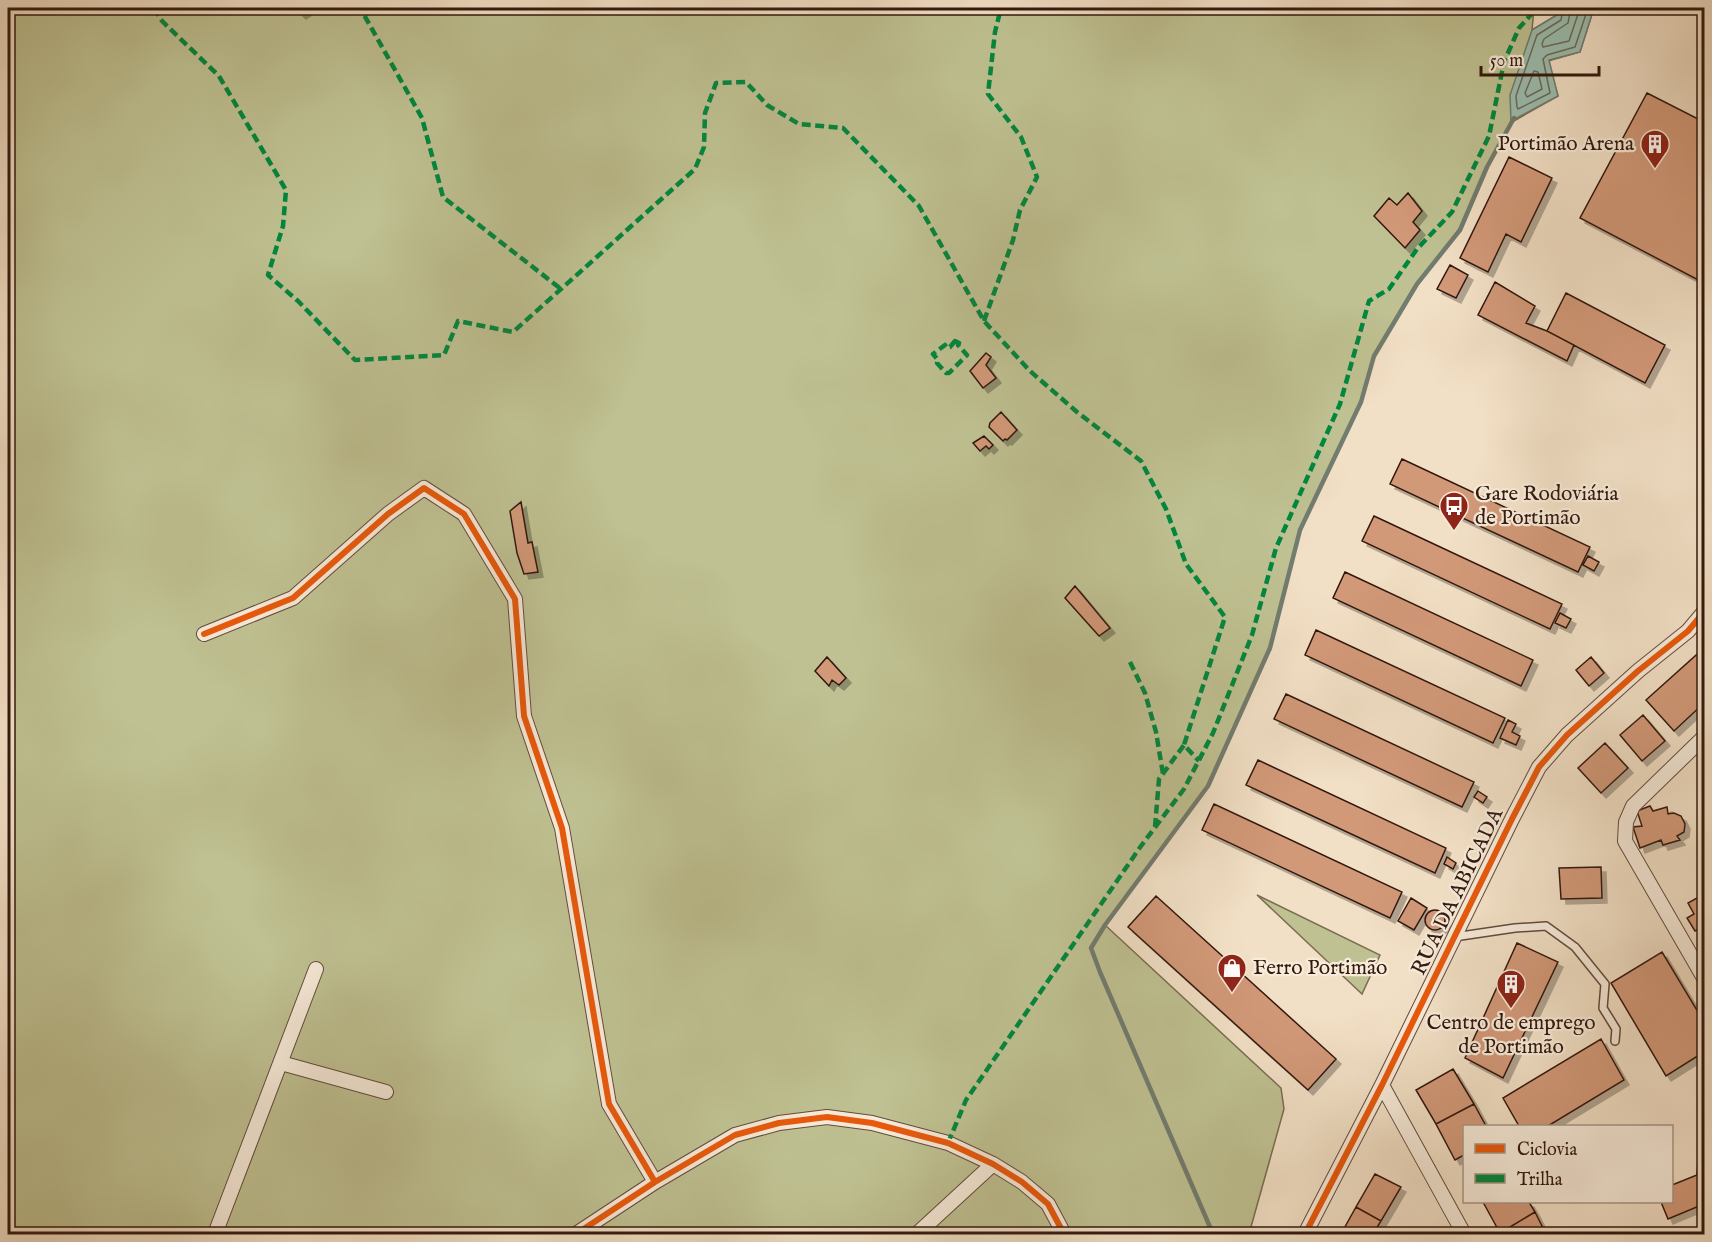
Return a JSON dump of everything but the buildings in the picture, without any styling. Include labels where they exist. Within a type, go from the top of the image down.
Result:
[{"type":"street","points":[[204,634],[293,598],[388,514],[424,488],[464,514],[515,599],[524,716],[562,828],[609,1104],[655,1182]]},
{"type":"street","name":"RUA DA ABICADA","points":[[1305,1234],[1382,1085],[1539,767],[1567,735],[1638,671],[1688,632],[1704,612]]},
{"type":"street","points":[[1688,632],[1704,619]]},
{"type":"street","points":[[1704,737],[1633,806],[1626,822],[1625,842],[1704,978]]},
{"type":"street","points":[[215,1234],[316,969]]},
{"type":"street","points":[[281,1063],[386,1092]]},
{"type":"street","points":[[1382,1085],[1464,1234]]},
{"type":"street","points":[[576,1234],[655,1182],[735,1135],[778,1123],[827,1117],[872,1123],[948,1143],[993,1164],[1022,1182],[1048,1204],[1064,1234]]},
{"type":"street","points":[[917,1234],[993,1164]]},
{"type":"lane","points":[[1454,937],[1546,926],[1575,947],[1605,984],[1603,1008],[1616,1029],[1615,1041]]},
{"type":"green space","points":[[8,8],[1534,8],[1532,30],[1557,15],[1558,8],[1594,8],[1580,52],[1548,61],[1558,96],[1512,122],[1487,167],[1460,230],[1417,284],[1374,356],[1361,402],[1300,530],[1270,648],[1208,786],[1105,925],[1281,1088],[1284,1109],[1249,1234],[8,1234]]},
{"type":"green space","points":[[1257,895],[1380,955],[1362,994]]},
{"type":"water","points":[[1558,8],[1594,8],[1580,52],[1549,60],[1558,96],[1511,121],[1510,95],[1532,30],[1557,15]]},
{"type":"waterway","points":[[1213,1234],[1091,948],[1105,925],[1208,786],[1270,648],[1300,530],[1361,402],[1374,356],[1417,284],[1460,230],[1487,167],[1514,118]]},
{"type":"marked path","points":[[154,8],[162,21],[219,76],[286,190],[283,226],[268,275],[298,301],[355,360],[444,355],[458,321],[513,332],[695,169],[704,147],[705,113],[716,83],[746,82],[767,105],[799,124],[843,128],[919,206],[984,321],[1030,371],[1077,412],[1141,461],[1166,509],[1186,564],[1225,617],[1184,745],[1199,761]]},
{"type":"marked path","points":[[354,8],[363,13],[422,118],[443,197],[561,289]]},
{"type":"marked path","points":[[984,321],[1013,240],[1020,210],[1037,177],[1021,137],[988,94],[995,32],[1001,8]]},
{"type":"marked path","points":[[948,1143],[966,1100],[1141,846],[1184,789],[1213,733],[1252,635],[1276,548],[1340,404],[1369,301],[1389,289],[1417,249],[1452,212],[1489,136],[1504,62],[1519,28],[1537,8]]},
{"type":"marked path","points":[[955,341],[967,355],[949,373],[946,373],[933,354],[945,345],[947,348],[950,347],[955,341]]},
{"type":"marked path","points":[[1130,662],[1145,693],[1156,732],[1163,774]]},
{"type":"marked path","points":[[1155,827],[1159,779],[1184,745]]},
{"type":"cycle path","points":[[204,634],[293,598],[388,514],[424,488],[464,514],[515,599],[524,716],[562,828],[609,1104],[655,1182]]},
{"type":"cycle path","points":[[1305,1234],[1382,1085],[1539,767],[1567,735],[1638,671],[1688,631],[1704,612]]},
{"type":"cycle path","points":[[576,1234],[655,1182],[735,1135],[779,1123],[827,1117],[872,1123],[948,1143],[993,1164],[1022,1182],[1048,1204],[1064,1234]]},
{"type":"place","name":"Portimão Arena","points":[[1655,170]]},
{"type":"place","name":"Gare Rodoviária de Portimão","points":[[1454,532]]},
{"type":"place","name":"Ferro Portimão","points":[[1232,994]]},
{"type":"place","name":"Centro de emprego de Portimão","points":[[1511,1010]]}]
